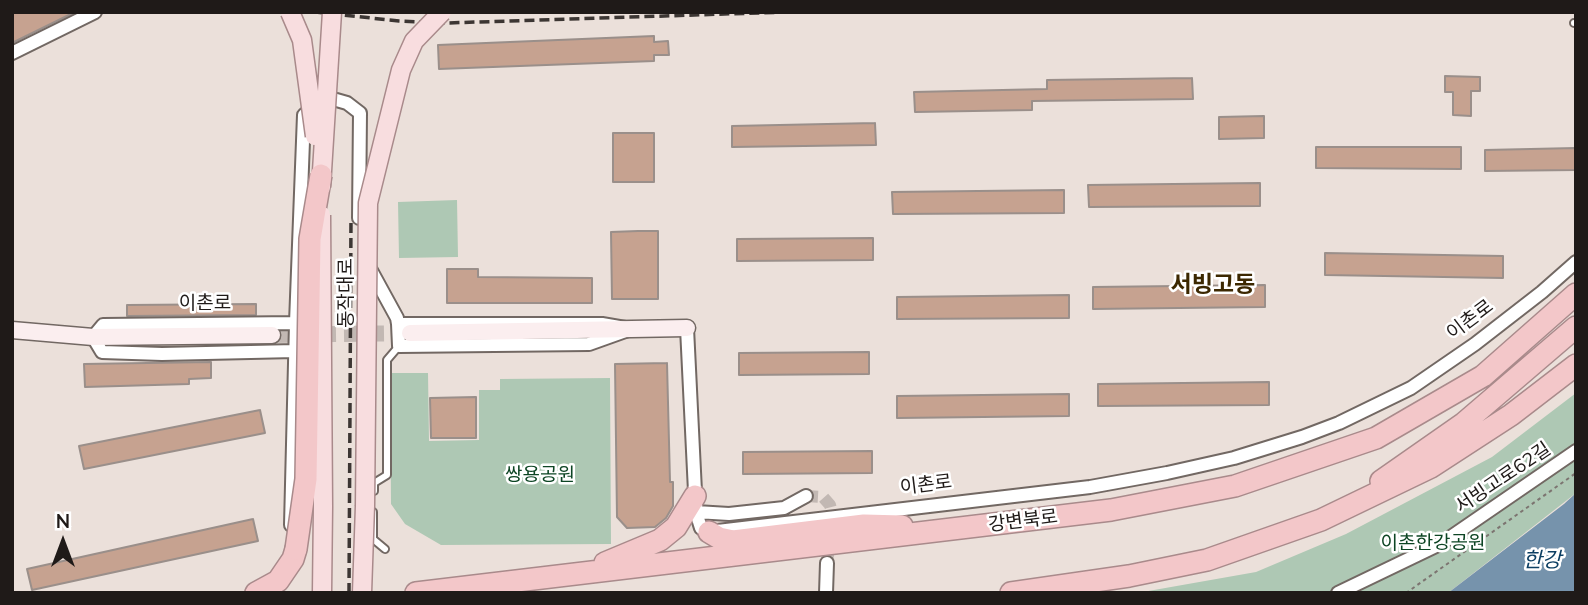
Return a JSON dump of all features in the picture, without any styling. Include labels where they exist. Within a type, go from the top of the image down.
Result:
[{"type":"highway","points":[[256,593],[281,578],[296,549],[306,479],[310,239],[321,174]]},
{"type":"highway","name":"강변북로","points":[[416,593],[981,527],[1111,510],[1235,486],[1376,438],[1483,376],[1576,295]]},
{"type":"highway","points":[[1350,508],[1392,472],[1464,423],[1576,327]]},
{"type":"highway","points":[[1011,593],[1129,576],[1207,560],[1350,508],[1431,467],[1511,415],[1576,365]]},
{"type":"highway","points":[[585,572],[660,540],[676,527],[695,504]]},
{"type":"highway","points":[[709,532],[719,538],[733,541],[864,525],[981,527]]},
{"type":"highway","points":[[237,593],[257,586],[272,574]]},
{"type":"main road","points":[[290,12],[302,40],[321,174]]},
{"type":"main road","points":[[321,174],[332,12]]},
{"type":"main road","name":"동작대로","points":[[362,593],[368,203],[401,70],[414,41],[442,12]]},
{"type":"main road","name":"동작대로","points":[[321,174],[322,593]]},
{"type":"street","points":[[12,53],[96,12]]},
{"type":"street","points":[[272,574],[285,553],[290,527],[304,116],[317,104],[332,99],[347,103],[360,113],[359,249],[404,329],[399,346],[589,344],[631,329]]},
{"type":"street","name":"이촌로","points":[[709,532],[1090,486],[1221,461],[1302,437],[1339,423],[1411,388],[1475,344],[1576,262]]},
{"type":"street","name":"이촌로","points":[[93,337],[103,325],[296,323]]},
{"type":"street","points":[[404,329],[687,328],[695,504],[701,528],[709,532]]},
{"type":"street","name":"이촌로","points":[[12,330],[93,337],[272,335]]},
{"type":"street","name":"이촌로","points":[[93,337],[102,352],[163,354],[295,351]]},
{"type":"street","name":"서빙고로62길","points":[[1338,593],[1442,543],[1576,451]]},
{"type":"street","points":[[695,504],[729,514],[784,508],[806,496]]},
{"type":"street","points":[[826,593],[827,563]]},
{"type":"lane","points":[[385,549],[373,539],[374,484],[387,475],[387,360],[399,346]]},
{"type":"path","points":[[1408,592],[1576,473]]},
{"type":"green space","points":[[457,200],[458,257],[399,258],[398,202]]},
{"type":"green space","name":"쌍용공원","points":[[390,373],[428,373],[429,441],[479,440],[479,390],[500,390],[500,379],[610,378],[611,544],[441,545],[405,524],[391,504]]},
{"type":"green space","name":"이촌한강공원","points":[[1576,393],[1576,493],[1448,593],[1137,593],[1256,572],[1346,534],[1492,457]]},
{"type":"water","name":"한강","points":[[1576,493],[1576,593],[1448,593],[1564,504]]},
{"type":"building","points":[[12,12],[75,12],[12,43]]},
{"type":"building","points":[[654,36],[654,42],[668,41],[669,55],[654,55],[654,61],[439,69],[438,45]]},
{"type":"building","points":[[1445,76],[1480,77],[1480,91],[1471,91],[1471,116],[1453,115],[1453,92],[1445,92]]},
{"type":"building","points":[[1192,78],[1193,99],[1032,101],[1032,110],[915,112],[914,92],[1047,89],[1047,80]]},
{"type":"building","points":[[1264,116],[1264,138],[1219,139],[1219,117]]},
{"type":"building","points":[[875,123],[876,145],[732,147],[732,126]]},
{"type":"building","points":[[613,133],[654,133],[654,182],[613,182]]},
{"type":"building","points":[[1316,147],[1461,147],[1461,169],[1316,168]]},
{"type":"building","points":[[1576,148],[1576,170],[1485,171],[1485,150]]},
{"type":"building","points":[[1260,183],[1260,206],[1089,207],[1088,185]]},
{"type":"building","points":[[1064,190],[1064,213],[893,214],[892,192]]},
{"type":"building","points":[[658,231],[658,299],[612,299],[611,232]]},
{"type":"building","points":[[873,238],[873,260],[737,261],[737,239]]},
{"type":"building","points":[[1325,253],[1503,256],[1503,278],[1325,275]]},
{"type":"building","points":[[447,269],[478,269],[478,277],[592,278],[592,303],[447,303]]},
{"type":"building","points":[[1265,285],[1265,307],[1093,309],[1093,287]]},
{"type":"building","points":[[1069,295],[1069,318],[897,319],[897,297]]},
{"type":"building","points":[[256,304],[256,315],[127,316],[127,305]]},
{"type":"building","points":[[869,352],[869,374],[739,375],[739,353]]},
{"type":"building","points":[[211,362],[211,378],[189,379],[189,384],[85,387],[84,364]]},
{"type":"building","points":[[667,363],[673,506],[666,518],[655,527],[627,528],[617,517],[615,364]]},
{"type":"building","points":[[1269,382],[1269,405],[1098,406],[1098,384]]},
{"type":"building","points":[[1069,394],[1069,416],[897,418],[897,396]]},
{"type":"building","points":[[476,397],[476,438],[431,438],[430,398]]},
{"type":"building","points":[[260,410],[265,433],[84,469],[79,446]]},
{"type":"building","points":[[872,451],[872,473],[743,474],[743,452]]},
{"type":"building","points":[[253,519],[258,541],[32,590],[27,569]]},
{"type":"tunnel","points":[[272,335],[410,333]]},
{"type":"tunnel","points":[[806,496],[823,497],[830,505],[833,517],[827,563]]},
{"type":"railway","points":[[315,12],[447,23],[787,12]]},
{"type":"railway","points":[[349,593],[351,219]]},
{"type":"district","name":"서빙고동","points":[[1213,285]]}]
